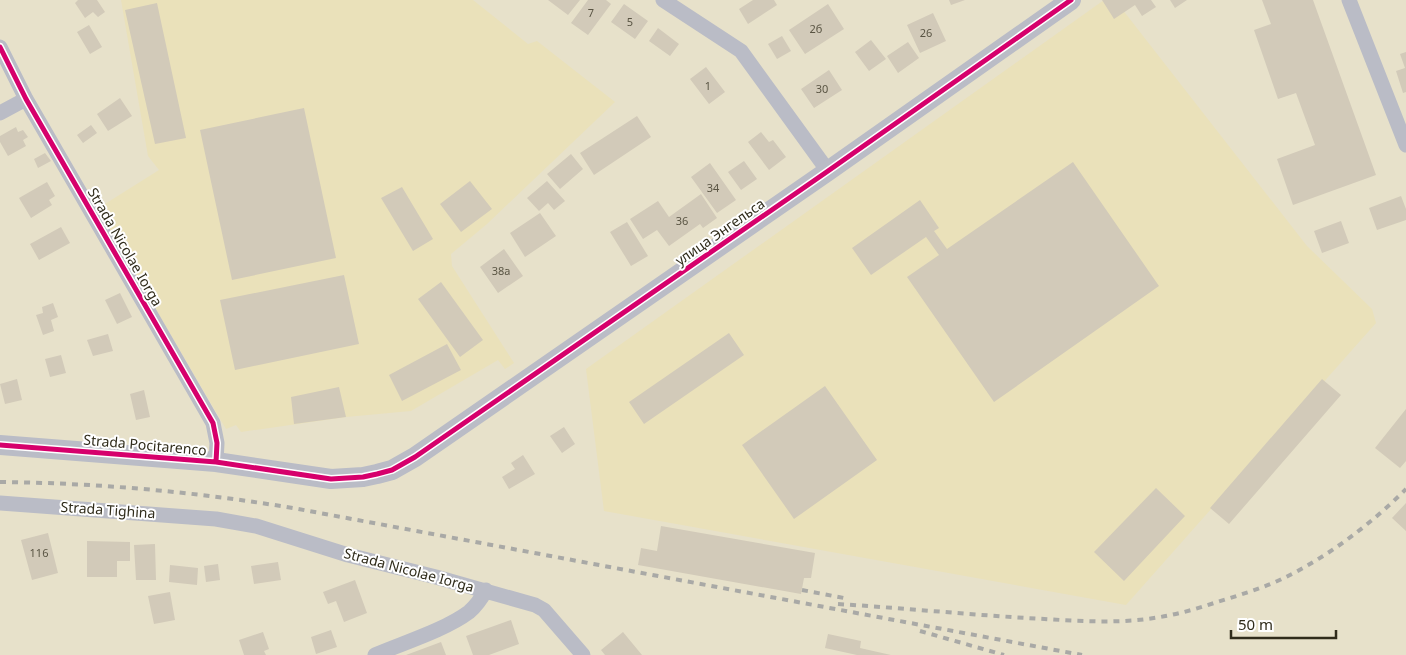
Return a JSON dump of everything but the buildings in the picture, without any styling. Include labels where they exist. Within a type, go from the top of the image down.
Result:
[{"type":"street","points":[[663,0],[741,51],[828,171]]},
{"type":"street","name":"улица Энгельса","points":[[377,474],[392,470],[415,457],[1071,0]]},
{"type":"street","points":[[1349,0],[1406,145]]},
{"type":"street","name":"Strada Nicolae Iorga","points":[[0,47],[26,99],[212,423],[217,443],[216,462]]},
{"type":"street","points":[[0,113],[26,99]]},
{"type":"street","name":"Strada Pocitarenco","points":[[0,445],[216,462],[331,479],[348,479],[377,474]]},
{"type":"street","name":"Strada Tighina","points":[[0,503],[216,519]]},
{"type":"street","name":"Strada Nicolae Iorga","points":[[216,519],[256,526],[348,555],[525,601],[544,610],[583,655]]},
{"type":"street","points":[[375,655],[450,623],[469,612],[479,602],[486,590]]},
{"type":"shaded area","points":[[121,0],[473,0],[528,44],[537,41],[615,102],[487,224],[451,254],[452,266],[514,363],[505,369],[498,360],[411,411],[346,417],[241,432],[236,425],[226,429],[97,209],[159,170],[148,156]]},
{"type":"shaded area","points":[[1104,0],[1115,0],[1307,246],[1372,309],[1376,323],[1126,605],[604,511],[586,369]]},
{"type":"railway","points":[[0,482],[74,484],[147,489],[293,508],[1082,655]]},
{"type":"railway","points":[[838,604],[1087,621],[1117,621],[1165,616],[1200,608],[1251,591],[1276,582],[1301,569],[1349,538],[1406,489]]},
{"type":"railway","points":[[802,590],[849,599]]},
{"type":"railway","points":[[920,631],[1004,655]]},
{"type":"cycle path","points":[[0,445],[216,462],[331,479],[363,477],[392,470],[415,457],[1071,0]]},
{"type":"cycle path","points":[[0,47],[26,99],[213,423],[217,443],[216,462]]}]
